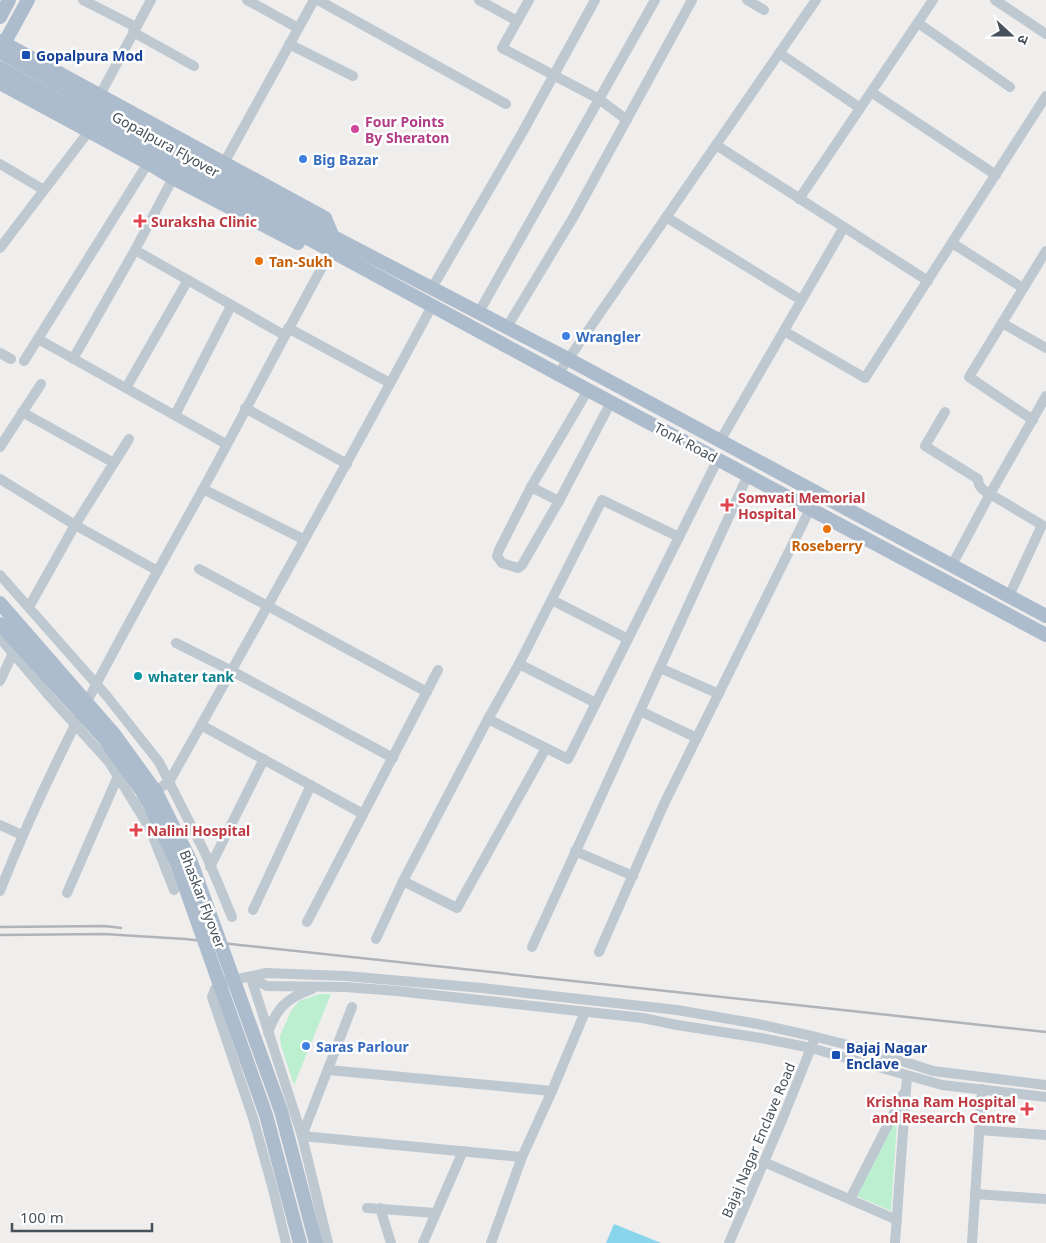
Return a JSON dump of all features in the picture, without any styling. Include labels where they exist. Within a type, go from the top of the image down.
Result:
[{"type":"main road","points":[[0,17],[9,0]]},
{"type":"main road","points":[[28,0],[1,47],[100,95],[325,218],[332,235]]},
{"type":"main road","name":"Gopalpura Flyover","points":[[1,47],[293,223],[329,250]]},
{"type":"main road","name":"Gopalpura Flyover","points":[[0,68],[293,223],[332,235]]},
{"type":"main road","points":[[0,83],[173,178],[311,250],[329,250]]},
{"type":"main road","points":[[124,150],[142,118]]},
{"type":"main road","name":"Tonk Road","points":[[332,235],[568,359],[1046,616]]},
{"type":"main road","name":"Tonk Road","points":[[329,250],[1046,635]]},
{"type":"main road","name":"Bhaskar Flyover","points":[[0,603],[114,734],[156,792],[186,854],[282,1111],[316,1243]]},
{"type":"main road","name":"Bhaskar Flyover","points":[[0,624],[104,738],[146,798],[177,864],[266,1115],[300,1243]]},
{"type":"street","points":[[84,0],[194,66]]},
{"type":"street","points":[[100,95],[150,0]]},
{"type":"street","points":[[247,0],[298,28]]},
{"type":"street","points":[[224,163],[314,0]]},
{"type":"street","points":[[318,0],[506,104]]},
{"type":"street","points":[[480,0],[517,21]]},
{"type":"street","points":[[529,0],[502,48],[599,98],[627,120]]},
{"type":"street","points":[[432,288],[595,0]]},
{"type":"street","points":[[479,312],[655,0]]},
{"type":"street","points":[[507,327],[574,216],[692,0]]},
{"type":"street","points":[[747,0],[764,10]]},
{"type":"street","points":[[558,374],[816,0]]},
{"type":"street","points":[[799,199],[934,0]]},
{"type":"street","points":[[996,0],[1046,34]]},
{"type":"street","points":[[918,24],[1010,87]]},
{"type":"street","points":[[289,44],[353,76]]},
{"type":"street","points":[[779,53],[860,108]]},
{"type":"street","points":[[871,92],[996,175]]},
{"type":"street","points":[[784,331],[865,378],[1046,96]]},
{"type":"street","points":[[0,248],[4,236],[44,190],[89,131]]},
{"type":"street","points":[[716,145],[928,280]]},
{"type":"street","points":[[24,361],[148,163]]},
{"type":"street","points":[[0,164],[44,190]]},
{"type":"street","points":[[73,359],[135,250],[173,178]]},
{"type":"street","points":[[666,217],[802,300]]},
{"type":"street","points":[[720,441],[844,227]]},
{"type":"street","points":[[952,242],[1023,288]]},
{"type":"street","points":[[135,250],[231,306],[390,383]]},
{"type":"street","points":[[0,891],[22,835],[95,683],[203,489],[329,250]]},
{"type":"street","points":[[1033,420],[969,377],[1023,288],[1043,262],[1046,251]]},
{"type":"street","points":[[126,388],[188,280]]},
{"type":"street","points":[[175,415],[231,306]]},
{"type":"street","points":[[136,804],[169,782],[232,671],[303,539],[347,464],[432,306]]},
{"type":"street","points":[[1002,323],[1046,348]]},
{"type":"street","points":[[38,339],[226,444]]},
{"type":"street","points":[[0,353],[10,359]]},
{"type":"street","points":[[0,447],[41,384]]},
{"type":"street","points":[[588,390],[531,487],[499,550],[497,556],[502,563],[518,568],[522,565],[559,501],[611,402]]},
{"type":"street","points":[[952,565],[1046,396]]},
{"type":"street","points":[[245,408],[347,464]]},
{"type":"street","points":[[22,412],[114,463]]},
{"type":"street","points":[[945,412],[925,446],[978,478],[978,484],[983,490],[1044,526],[1009,596]]},
{"type":"street","points":[[28,607],[75,525],[129,439]]},
{"type":"street","points":[[488,719],[568,759],[718,460]]},
{"type":"street","points":[[532,947],[748,476]]},
{"type":"street","points":[[0,479],[75,525],[158,571]]},
{"type":"street","points":[[531,487],[559,501]]},
{"type":"street","points":[[203,489],[303,539]]},
{"type":"street","points":[[376,938],[403,881],[519,664],[602,500],[679,537]]},
{"type":"street","points":[[599,952],[664,804],[810,508]]},
{"type":"street","points":[[199,569],[426,692]]},
{"type":"street","points":[[0,575],[95,683],[159,762],[232,917]]},
{"type":"street","points":[[552,600],[628,639]]},
{"type":"street","points":[[0,638],[110,762],[150,829],[174,890]]},
{"type":"street","points":[[176,643],[393,758]]},
{"type":"street","points":[[1,675],[13,653]]},
{"type":"street","points":[[519,664],[596,702]]},
{"type":"street","points":[[660,668],[718,694]]},
{"type":"street","points":[[307,922],[438,670]]},
{"type":"street","points":[[640,711],[697,738]]},
{"type":"street","points":[[201,725],[363,814]]},
{"type":"street","points":[[403,881],[457,908],[546,748]]},
{"type":"street","points":[[210,867],[264,760]]},
{"type":"street","points":[[67,893],[118,776]]},
{"type":"street","points":[[253,910],[311,785]]},
{"type":"street","points":[[0,824],[22,835]]},
{"type":"street","points":[[575,851],[633,876]]},
{"type":"street","points":[[286,1243],[254,1118],[212,997],[215,989],[224,982],[237,978],[251,978],[266,973],[346,976],[521,992],[677,1010],[758,1024],[816,1037],[868,1050],[933,1071],[1046,1085]]},
{"type":"street","points":[[251,978],[267,986],[346,987],[396,991],[643,1018],[677,1026],[761,1038],[811,1048],[942,1085],[1046,1096]]},
{"type":"street","points":[[251,978],[302,1136],[328,1243]]},
{"type":"street","points":[[268,1033],[278,1009],[293,998],[318,987]]},
{"type":"street","points":[[302,1136],[352,1007]]},
{"type":"street","points":[[491,1243],[522,1156],[585,1012]]},
{"type":"street","name":"Bajaj Nagar Enclave Road","points":[[731,1242],[816,1037]]},
{"type":"street","points":[[328,1070],[552,1091]]},
{"type":"street","points":[[895,1243],[907,1076]]},
{"type":"street","points":[[850,1199],[907,1089]]},
{"type":"street","points":[[972,1243],[982,1089]]},
{"type":"street","points":[[979,1130],[1046,1135]]},
{"type":"street","points":[[302,1136],[522,1156]]},
{"type":"street","points":[[422,1243],[463,1151]]},
{"type":"street","points":[[764,1162],[897,1220]]},
{"type":"street","points":[[975,1194],[1046,1199]]},
{"type":"street","points":[[367,1208],[436,1213]]},
{"type":"street","points":[[380,1208],[391,1243]]},
{"type":"green space","points":[[320,994],[331,994],[294,1085],[281,1046],[280,1036],[291,1011],[299,1001]]},
{"type":"green space","points":[[898,1108],[891,1211],[857,1196]]},
{"type":"water","points":[[614,1224],[661,1243],[606,1243]]},
{"type":"railway","points":[[0,927],[105,926],[121,928]]},
{"type":"railway","points":[[0,935],[104,934],[185,939],[1046,1032]]},
{"type":"place","name":"Gopalpura Mod","points":[[26,55]]},
{"type":"place","name":"Four Points By Sheraton","points":[[355,129]]},
{"type":"place","name":"Big Bazar","points":[[303,159]]},
{"type":"place","name":"Suraksha Clinic","points":[[140,221]]},
{"type":"place","name":"Tan-Sukh","points":[[259,261]]},
{"type":"place","name":"Wrangler","points":[[566,336]]},
{"type":"place","name":"Somvati Memorial Hospital","points":[[727,505]]},
{"type":"place","name":"Roseberry","points":[[827,529]]},
{"type":"place","name":"whater tank","points":[[138,676]]},
{"type":"place","name":"Nalini Hospital","points":[[136,830]]},
{"type":"place","name":"Saras Parlour","points":[[306,1046]]},
{"type":"place","name":"Bajaj Nagar Enclave","points":[[836,1055]]},
{"type":"place","name":"Krishna Ram Hospital and Research Centre","points":[[1027,1109]]}]
